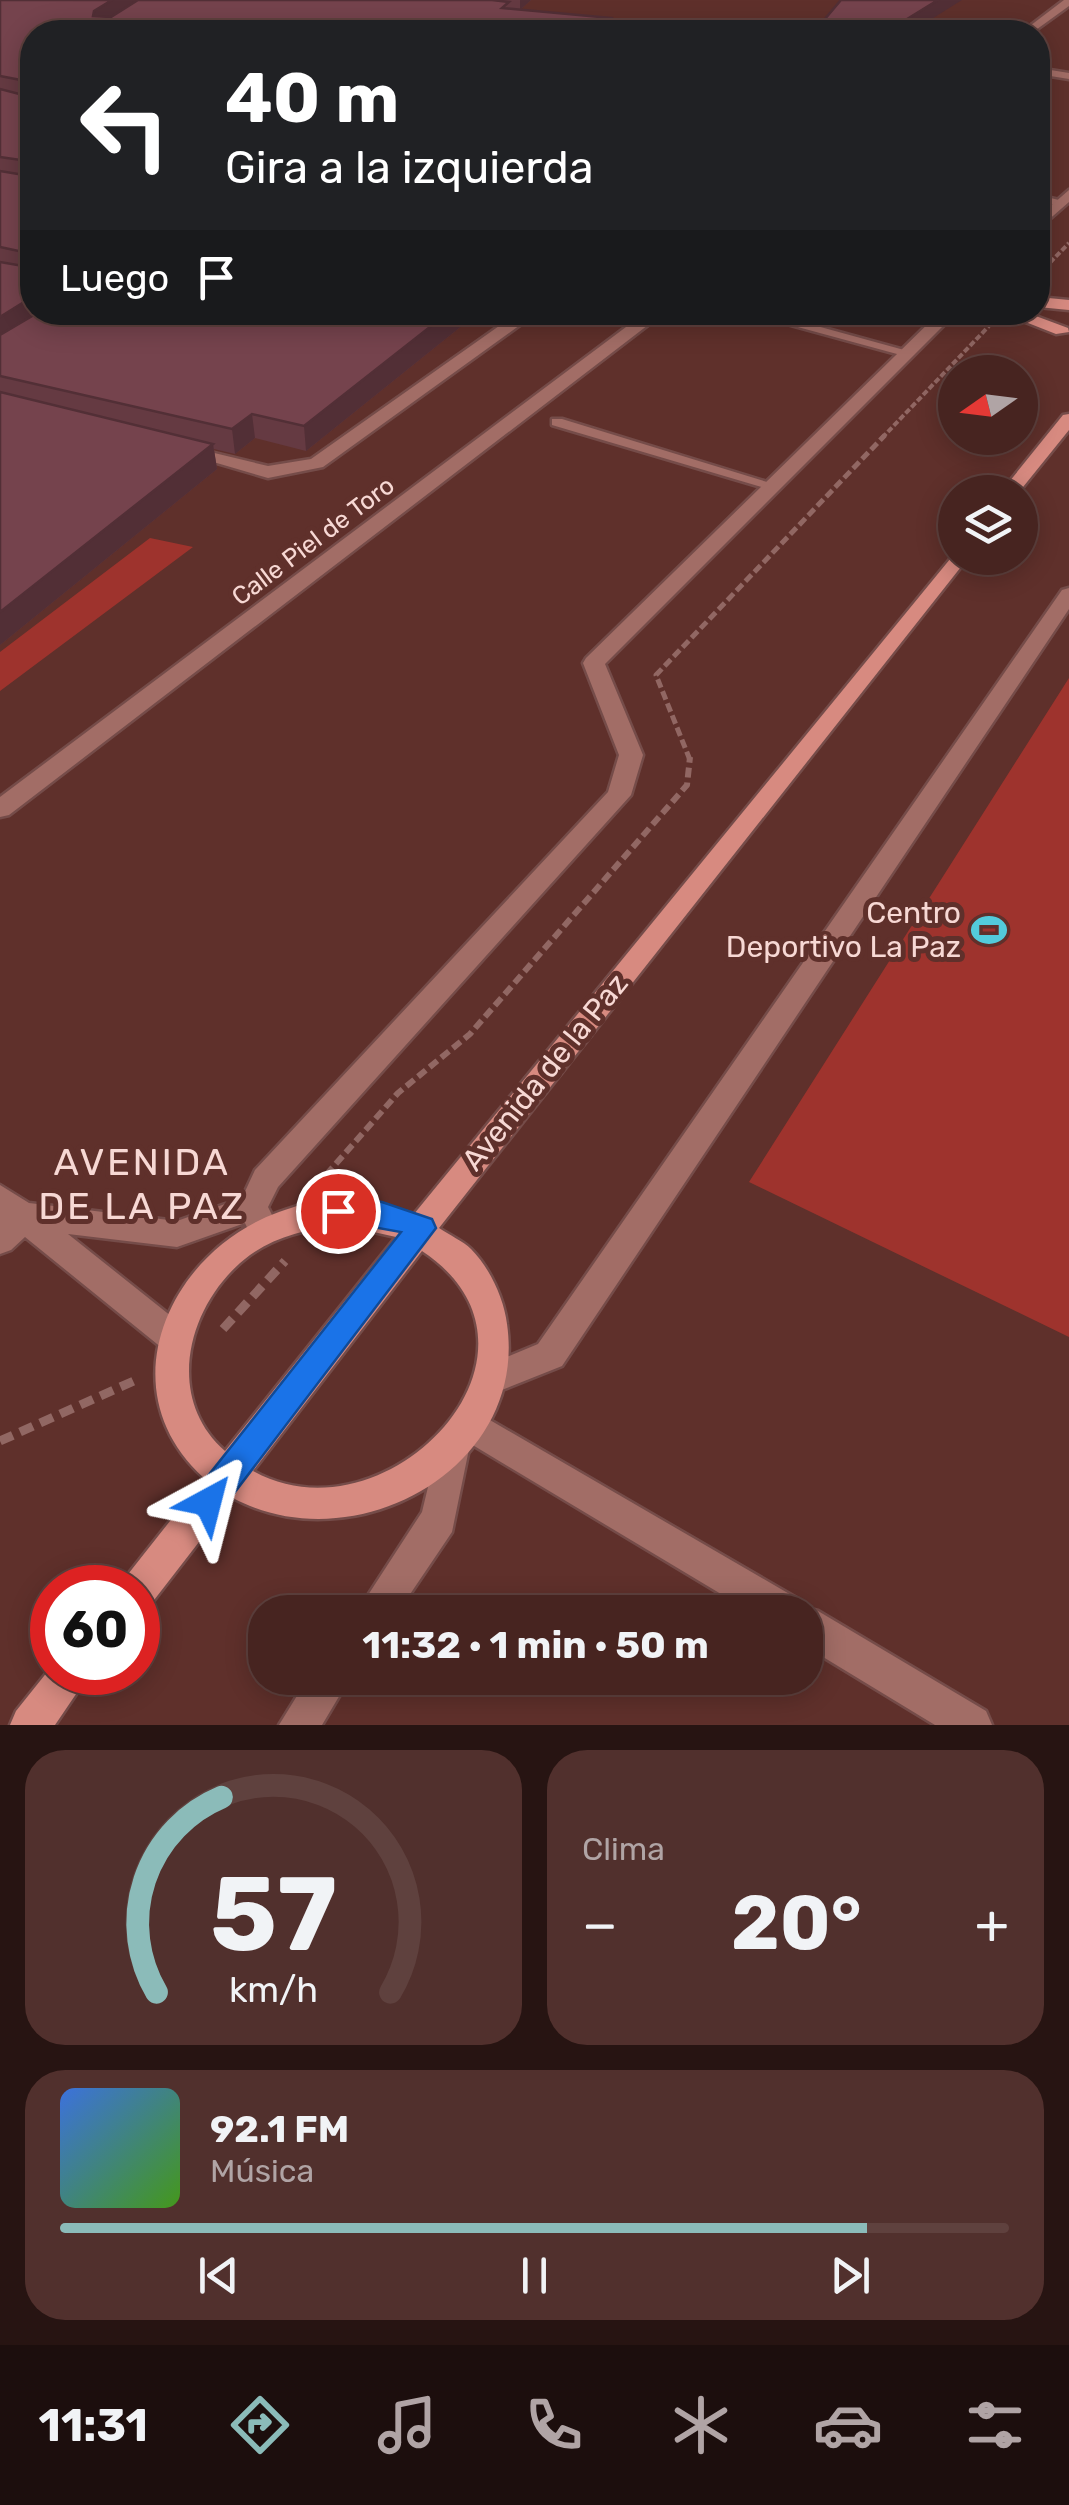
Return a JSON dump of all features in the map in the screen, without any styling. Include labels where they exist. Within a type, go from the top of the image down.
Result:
[{"type":"main road","points":[[1066,335],[1062,321],[1069,309]]},
{"type":"main road","points":[[1041,325],[1066,335]]},
{"type":"main road","points":[[1024,475],[1069,419]]},
{"type":"main road","name":"Avenida de la Paz","points":[[159,1565],[422,1228],[944,575]]},
{"type":"main road","points":[[338,1211],[382,1214],[422,1228],[458,1253],[484,1290],[496,1333],[492,1379],[461,1437],[413,1479],[367,1499],[317,1505],[268,1498],[227,1477],[195,1446],[176,1407],[171,1365],[174,1338],[188,1304],[209,1274],[258,1219],[338,1211]]},
{"type":"main road","points":[[30,1725],[54,1695]]},
{"type":"street","points":[[1043,20],[1069,0]]},
{"type":"street","points":[[564,19],[571,20]]},
{"type":"street","name":"Calle Piel de Toro","points":[[172,448],[268,472],[317,463],[512,325]]},
{"type":"street","name":"Calle Piel de Toro","points":[[0,809],[639,325]]},
{"type":"street","points":[[13,1207],[177,1234],[258,1219],[266,1178],[618,795],[631,755],[594,663],[936,325]]},
{"type":"street","points":[[492,1379],[550,1355],[1069,594]]},
{"type":"street","points":[[0,1241],[13,1207]]},
{"type":"street","points":[[13,1207],[174,1338]]},
{"type":"street","points":[[388,1595],[439,1520],[461,1437],[754,1595]]},
{"type":"street","points":[[823,1635],[972,1725]]},
{"type":"street","points":[[299,1725],[319,1695]]},
{"type":"lane","points":[[801,325],[908,352]]},
{"type":"lane","points":[[557,422],[773,486]]},
{"type":"path","points":[[1050,263],[1069,242]]},
{"type":"shaded area","points":[[150,538],[193,547],[0,691],[0,652]]},
{"type":"shaded area","name":"Centro Deportivo La Paz","points":[[1069,678],[1069,1337],[749,1182]]},
{"type":"building","points":[[0,0],[112,0],[94,11],[93,16],[111,17],[138,0],[492,0],[509,2],[502,8],[611,18],[20,20],[20,80],[0,76]]},
{"type":"building","points":[[841,0],[938,0],[906,20],[824,20]]},
{"type":"building","points":[[0,89],[20,94],[20,160],[0,157]]},
{"type":"building","points":[[0,171],[20,174],[20,251],[0,247]]},
{"type":"building","points":[[0,262],[20,265],[20,304],[0,317]]},
{"type":"building","points":[[20,323],[432,325],[304,426],[252,414],[232,429],[0,376],[0,335]]},
{"type":"building","points":[[0,392],[213,444],[0,612]]},
{"type":"place","name":"Centro Deportivo La Paz","points":[[989,930]]},
{"type":"district","name":"AVENIDA DE LA PAZ","points":[[142,1184]]},
{"type":"route","points":[[208,1502],[422,1228],[382,1214],[338,1211]]}]
